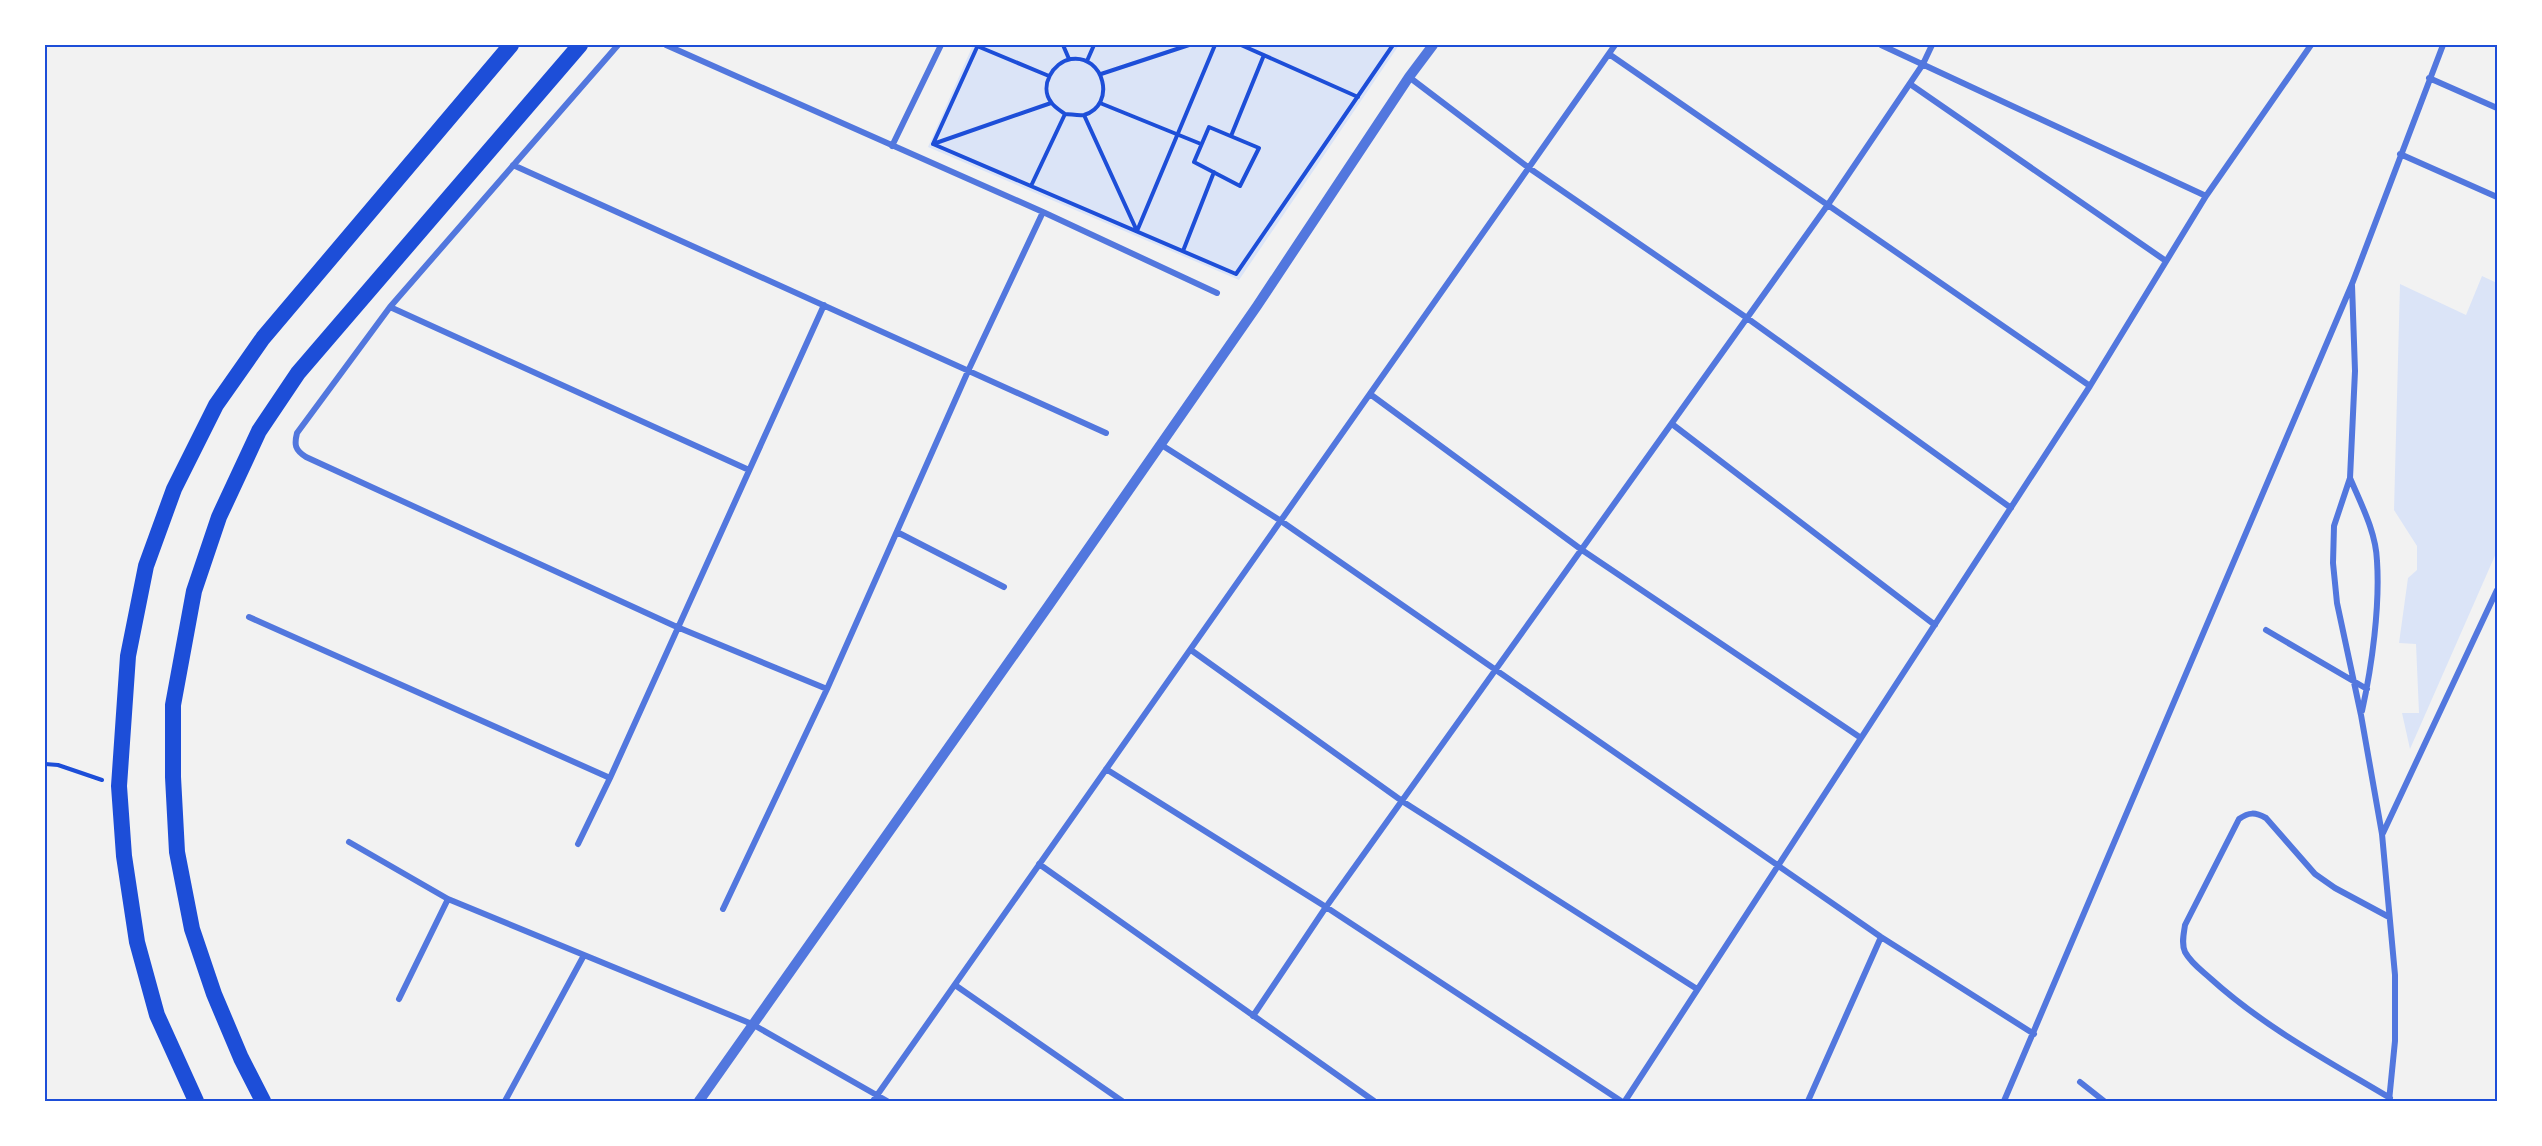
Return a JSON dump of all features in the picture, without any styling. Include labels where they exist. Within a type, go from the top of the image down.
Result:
[{"type":"highway","points":[[196,1101],[157,1015],[136,942],[124,856],[119,786],[128,656],[146,566],[174,489],[216,405],[270,329],[512,45]]},
{"type":"highway","points":[[263,1101],[241,1058],[214,994],[195,940],[177,852],[172,777],[173,705],[194,591],[219,517],[259,431],[298,374],[580,45]]},
{"type":"street","points":[[618,45],[390,307],[297,433],[294,444],[297,452],[306,457],[677,627],[827,689]]},
{"type":"street","points":[[666,45],[1043,212],[1217,293]]},
{"type":"street","points":[[892,146],[941,45]]},
{"type":"street","points":[[699,1101],[1049,606],[1257,306],[1409,76],[1432,45]]},
{"type":"street","points":[[873,1101],[1615,45]]},
{"type":"street","points":[[1881,45],[2206,195]]},
{"type":"street","points":[[1253,1016],[1326,907],[1827,206],[1910,84],[1932,45]]},
{"type":"street","points":[[1106,769],[1326,907],[1623,1101],[1698,990],[2090,386],[2206,195],[2311,45]]},
{"type":"street","points":[[2004,1101],[2352,284],[2443,45]]},
{"type":"street","points":[[1609,54],[2090,386]]},
{"type":"street","points":[[1409,76],[1529,168],[1747,318],[2011,508]]},
{"type":"street","points":[[2429,78],[2497,108]]},
{"type":"street","points":[[1910,84],[2166,261]]},
{"type":"street","points":[[2400,154],[2497,197]]},
{"type":"street","points":[[513,165],[969,369],[1106,434]]},
{"type":"street","points":[[723,909],[827,689],[969,369],[1043,212]]},
{"type":"street","points":[[2352,284],[2355,370],[2350,478],[2334,526],[2332,562],[2337,603],[2361,715],[2382,834],[2395,975],[2395,1041],[2390,1099],[2262,1020],[2232,998],[2190,960],[2184,949],[2185,925],[2239,819],[2248,813],[2258,813],[2266,818],[2315,874],[2335,888],[2389,917]]},
{"type":"street","points":[[578,843],[610,778],[824,306]]},
{"type":"street","points":[[390,307],[749,470]]},
{"type":"street","points":[[1370,394],[1582,549],[1861,738]]},
{"type":"street","points":[[1672,424],[1935,625]]},
{"type":"street","points":[[1160,444],[1281,521],[1881,937],[2034,1034]]},
{"type":"street","points":[[2350,478],[2368,522],[2378,559],[2367,689],[2361,715]]},
{"type":"street","points":[[897,532],[1004,586]]},
{"type":"street","points":[[2382,834],[2497,590]]},
{"type":"street","points":[[249,617],[610,778]]},
{"type":"street","points":[[2266,630],[2367,689]]},
{"type":"street","points":[[1191,650],[1402,801],[1698,990]]},
{"type":"street","points":[[349,842],[448,899],[583,957],[752,1024],[887,1101]]},
{"type":"street","points":[[1039,864],[1374,1101]]},
{"type":"street","points":[[399,999],[448,899]]},
{"type":"street","points":[[1808,1101],[1881,937]]},
{"type":"street","points":[[505,1101],[583,957]]},
{"type":"street","points":[[955,985],[1122,1101]]},
{"type":"street","points":[[2080,1082],[2104,1101]]},
{"type":"path","points":[[933,144],[978,45],[1049,76]]},
{"type":"path","points":[[1063,45],[1069,59]]},
{"type":"path","points":[[1087,61],[1094,45]]},
{"type":"path","points":[[1101,74],[1189,45]]},
{"type":"path","points":[[1137,231],[1215,45]]},
{"type":"path","points":[[1241,45],[1358,97]]},
{"type":"path","points":[[933,144],[1236,274],[1393,45]]},
{"type":"path","points":[[1231,136],[1264,55]]},
{"type":"path","points":[[1069,59],[1087,61],[1101,74],[1104,88],[1100,103],[1084,115],[1065,114],[1051,103],[1047,94],[1049,76],[1055,67],[1069,59]]},
{"type":"path","points":[[933,144],[1051,103]]},
{"type":"path","points":[[1100,103],[1177,136],[1202,144]]},
{"type":"path","points":[[1031,186],[1065,114]]},
{"type":"path","points":[[1084,115],[1137,231]]},
{"type":"path","points":[[1209,127],[1259,148],[1240,186],[1194,162],[1202,144],[1209,127]]},
{"type":"path","points":[[1183,251],[1214,172]]},
{"type":"path","points":[[45,764],[58,765],[119,786]]},
{"type":"shaded area","points":[[973,45],[1399,45],[1239,280],[928,147]]},
{"type":"shaded area","points":[[2482,276],[2497,283],[2497,551],[2410,749],[2402,713],[2419,713],[2416,644],[2399,643],[2408,578],[2417,570],[2417,546],[2394,510],[2400,284],[2466,315]]}]
